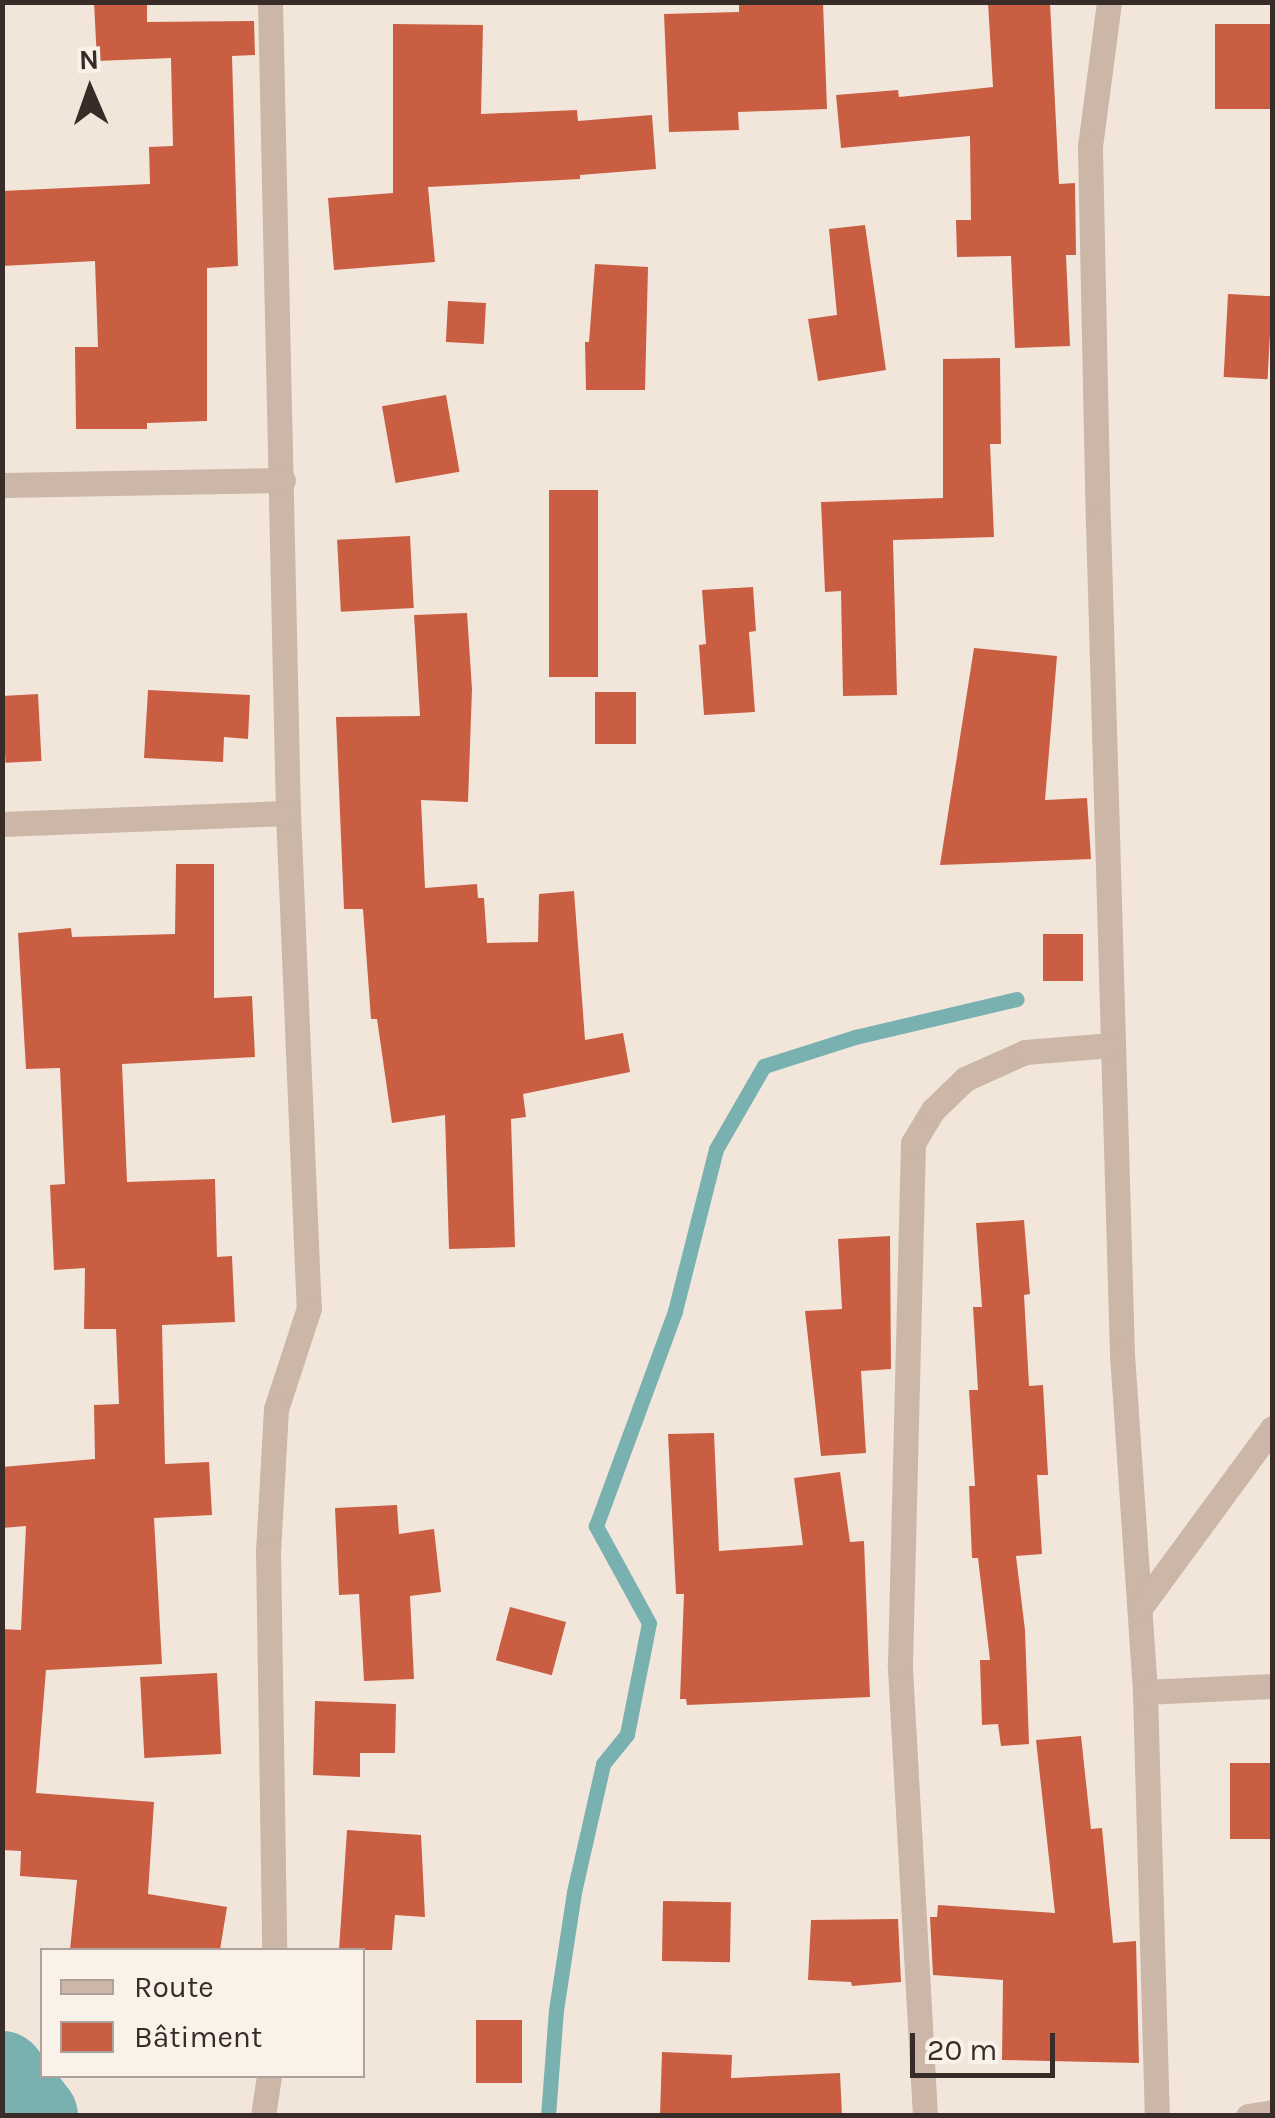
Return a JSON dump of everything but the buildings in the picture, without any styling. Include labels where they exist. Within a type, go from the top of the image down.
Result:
[{"type":"street","points":[[270,2],[288,813],[308,1308],[276,1409],[269,1532],[274,1948]]},
{"type":"street","points":[[1109,2],[1090,147],[1122,1354],[1145,1692],[1157,2116]]},
{"type":"street","points":[[2,486],[283,480]]},
{"type":"street","points":[[2,824],[288,813]]},
{"type":"street","points":[[925,2116],[900,1664],[909,1447],[913,1143],[933,1110],[965,1079],[1025,1052],[1112,1045]]},
{"type":"street","points":[[1140,1608],[1272,1428]]},
{"type":"street","points":[[1145,1692],[1272,1686]]},
{"type":"street","points":[[264,2116],[269,2078]]},
{"type":"street","points":[[1248,2116],[1272,2112]]},
{"type":"waterway","points":[[548,2116],[556,2010],[574,1892],[603,1764],[627,1734],[649,1623],[596,1526],[675,1311],[716,1149],[764,1066],[855,1037],[1017,999]]},
{"type":"waterway","points":[[2,2075],[34,2116]]}]
